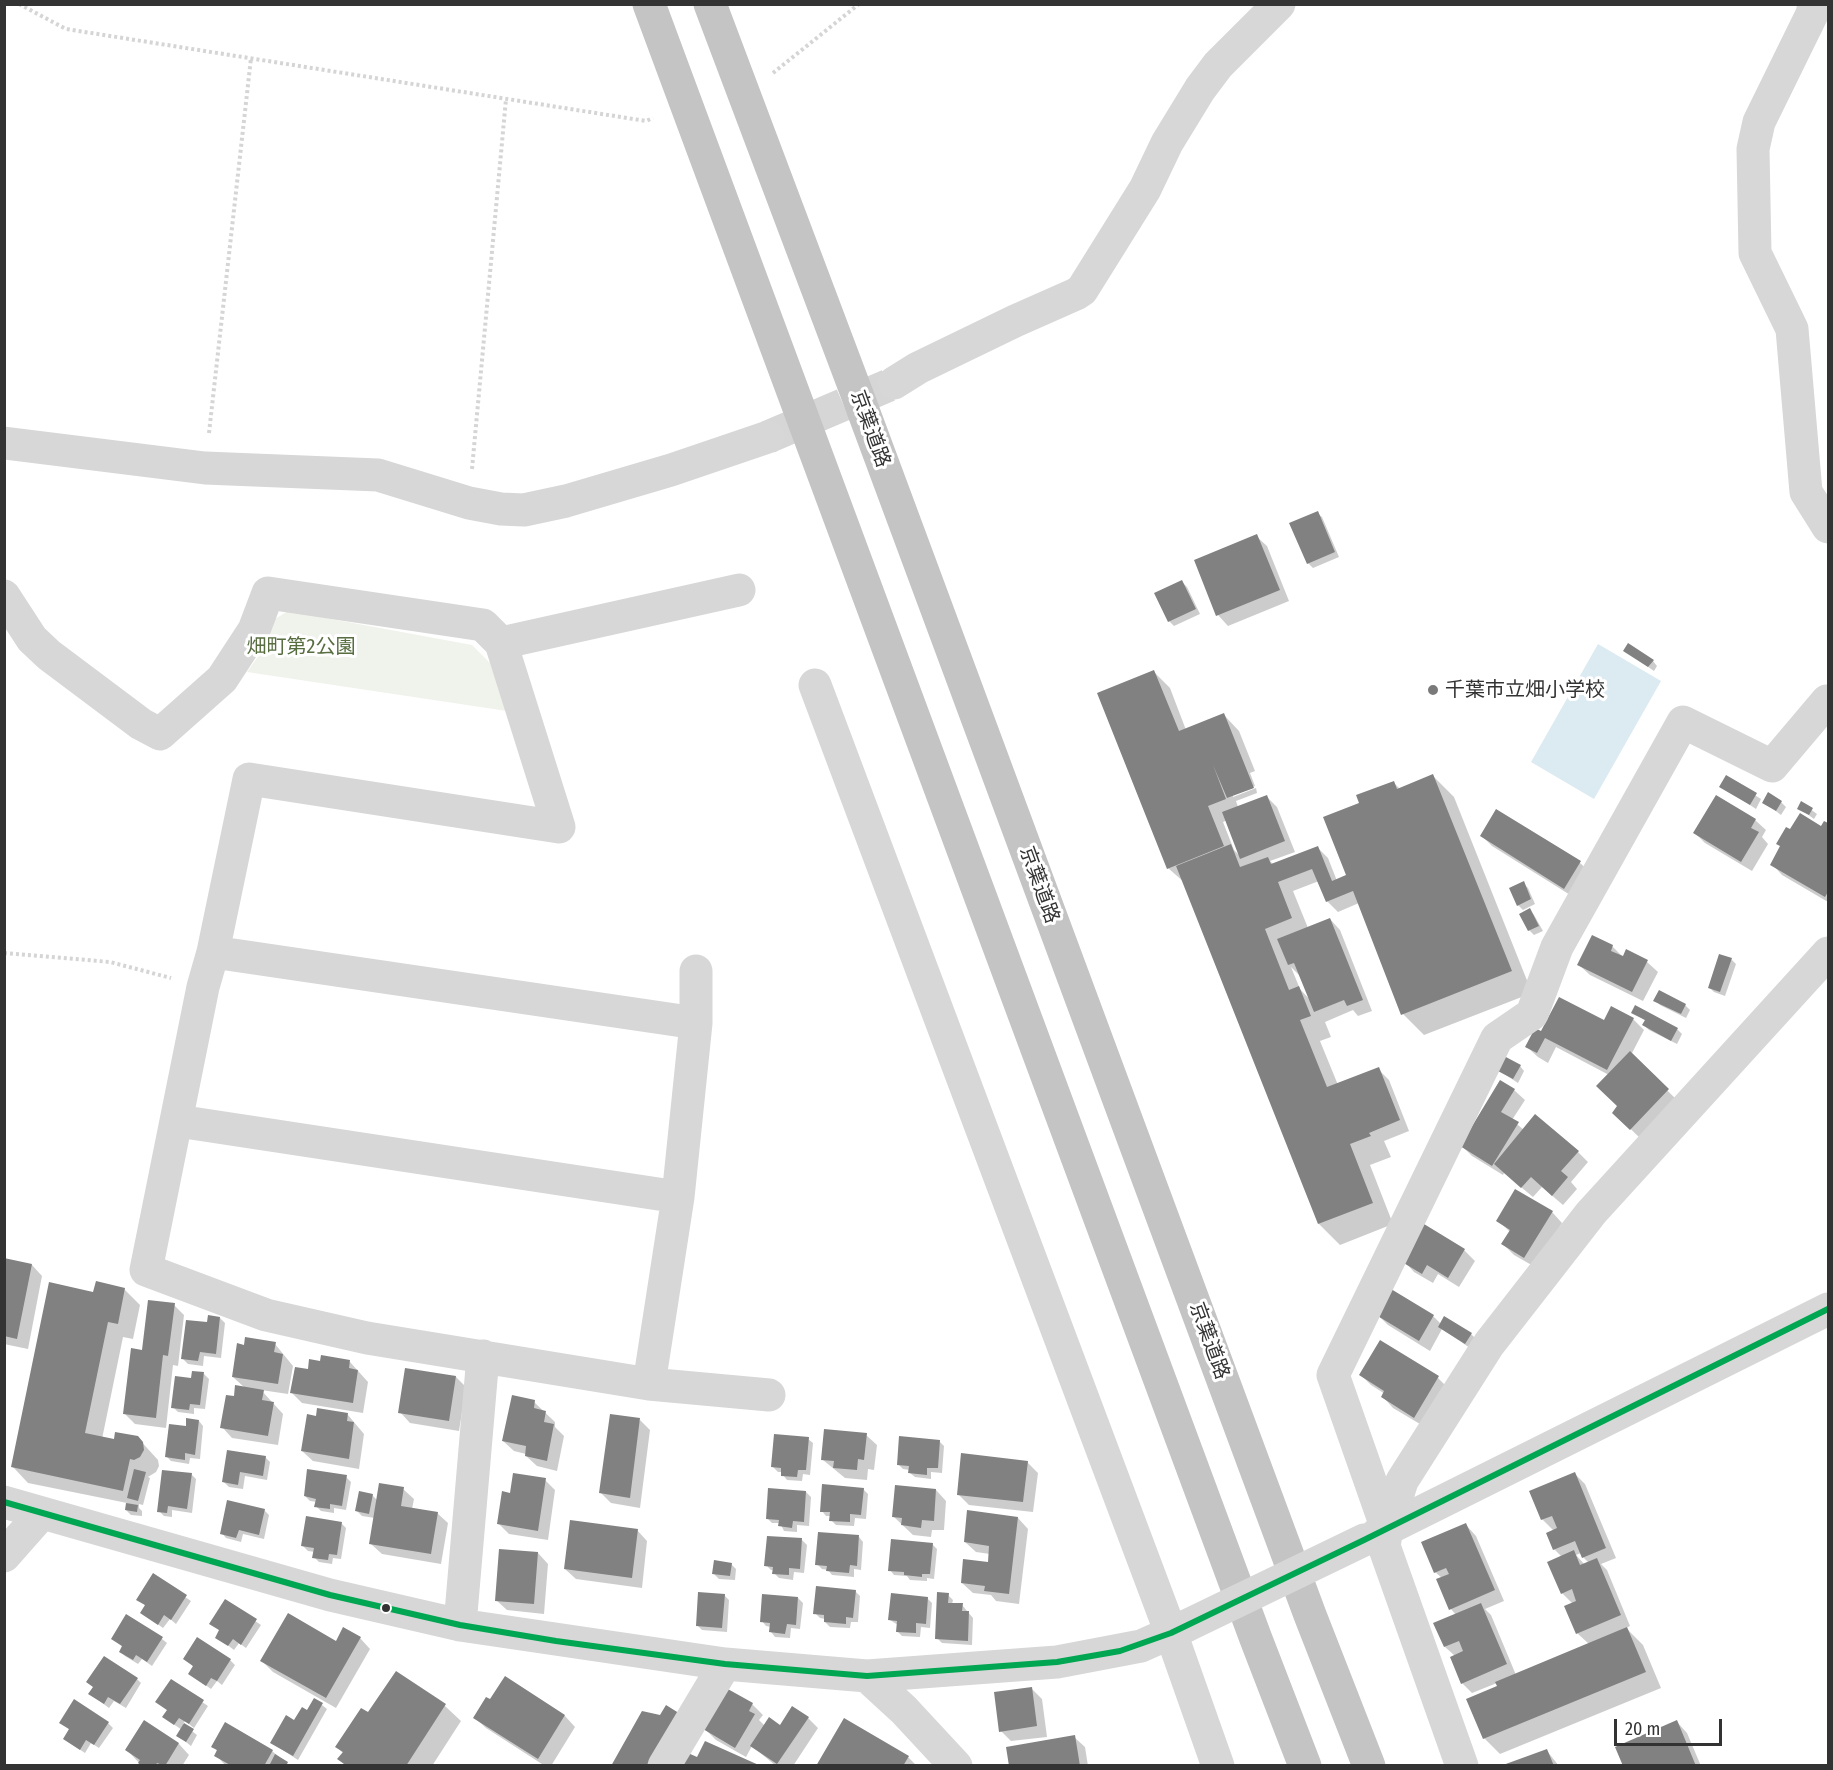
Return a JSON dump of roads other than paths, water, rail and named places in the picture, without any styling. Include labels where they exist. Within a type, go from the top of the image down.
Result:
[{"type":"highway","points":[[649,4],[1305,1766]]},
{"type":"highway","name":"京葉道路","points":[[710,4],[1302,1592],[1369,1766]]},
{"type":"street","points":[[894,383],[918,368],[1082,290],[1145,189],[1172,134],[1200,89],[1218,65],[1279,4]]},
{"type":"street","points":[[1814,4],[1812,14],[1775,87],[1757,131],[1753,149],[1755,253],[1792,329],[1806,492],[1828,527]]},
{"type":"street","points":[[4,443],[205,468],[378,475],[469,503],[501,509],[524,510],[544,507],[671,470],[768,437]]},
{"type":"street","points":[[501,643],[739,590]]},
{"type":"street","points":[[4,596],[32,639],[49,656],[141,724],[160,734],[222,679],[254,630],[268,593],[483,625],[501,643],[559,827],[249,779],[213,952],[203,987],[147,1270],[266,1315],[367,1338],[649,1384],[769,1395]]},
{"type":"street","points":[[815,686],[1178,1630],[1218,1766]]},
{"type":"street","points":[[1462,1766],[1384,1546],[1375,1535],[1334,1375],[1497,1038],[1532,1014],[1557,947],[1683,722],[1772,766],[1827,701],[1828,703]]},
{"type":"street","points":[[213,952],[696,1023]]},
{"type":"street","points":[[1375,1535],[1405,1476],[1496,1335],[1591,1213],[1828,953]]},
{"type":"street","points":[[649,1384],[678,1197],[696,1023],[696,971]]},
{"type":"street","points":[[178,1121],[678,1197]]},
{"type":"street","points":[[4,1502],[330,1595],[460,1625],[725,1664],[867,1676],[1058,1662],[1120,1651],[1178,1630],[1375,1535],[1828,1309]]},
{"type":"street","points":[[460,1625],[483,1356]]},
{"type":"street","points":[[4,1556],[42,1513]]},
{"type":"street","points":[[664,1766],[725,1664]]},
{"type":"street","points":[[867,1676],[904,1710],[956,1766]]},
{"type":"tunnel","points":[[768,437],[894,383]]},
{"type":"place","name":"千葉市立畑小学校","points":[[1433,690]]},
{"type":"park label","name":"畑町第2公園","points":[[301,647]]}]
